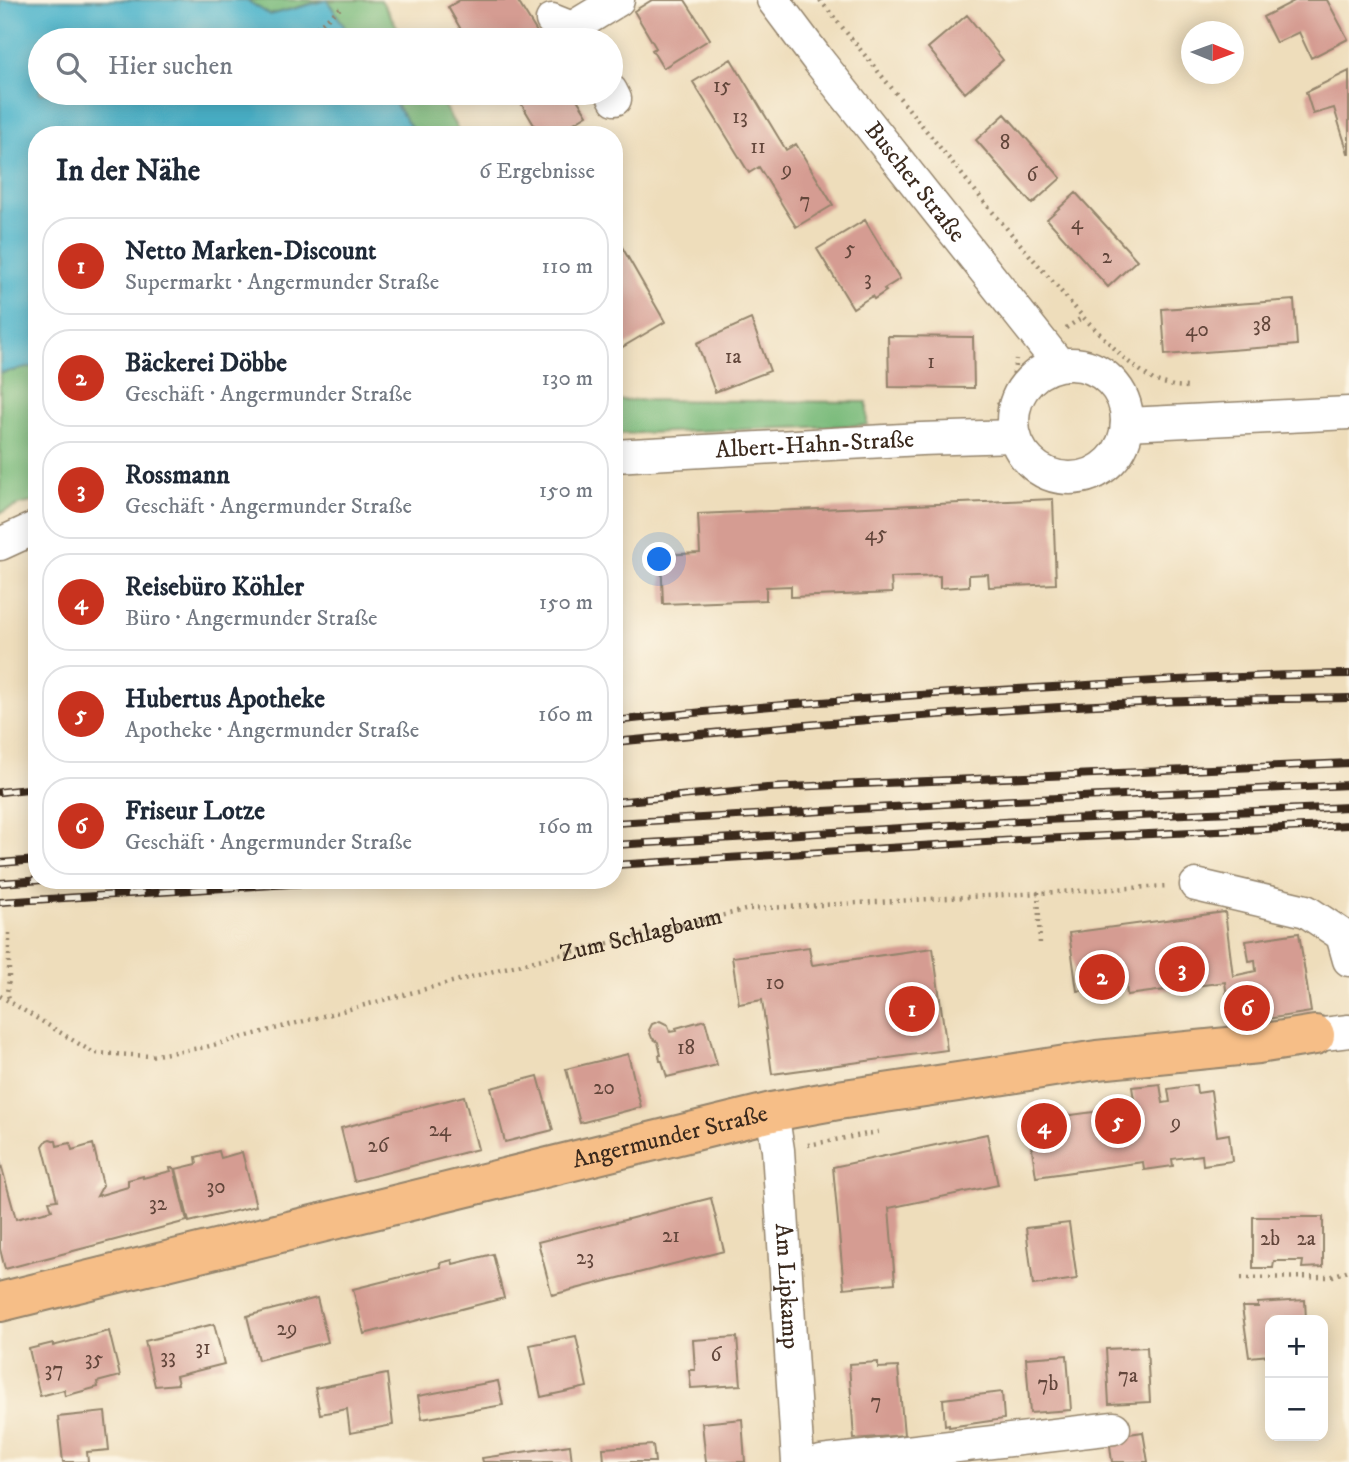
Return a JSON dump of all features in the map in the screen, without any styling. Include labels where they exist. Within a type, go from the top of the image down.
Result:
[{"type":"main road","name":"Angermunder Straße","points":[[0,1302],[772,1112],[1097,1060],[1258,1044],[1332,1033]]},
{"type":"street","name":"Buscher Straße","points":[[773,0],[1059,364]]},
{"type":"street","points":[[552,20],[572,28],[614,2]]},
{"type":"street","points":[[604,28],[614,2]]},
{"type":"street","points":[[1059,364],[1078,364],[1105,375],[1120,392],[1133,424],[1112,460],[1096,472],[1077,478],[1063,478],[1049,475],[1028,461],[1014,436],[1012,422],[1019,394],[1027,382],[1044,370],[1059,364]]},
{"type":"street","points":[[1133,424],[1349,413]]},
{"type":"street","name":"Albert-Hahn-Straße","points":[[623,456],[1014,436]]},
{"type":"street","points":[[0,544],[28,531]]},
{"type":"street","points":[[1196,884],[1306,911],[1342,935],[1349,960]]},
{"type":"street","name":"Am Lipkamp","points":[[772,1112],[778,1150],[799,1462]]},
{"type":"street","points":[[821,1462],[1114,1428]]},
{"type":"path","points":[[820,0],[990,209],[1083,317],[1126,360],[1153,380],[1172,386],[1199,388]]},
{"type":"path","points":[[315,28],[343,6]]},
{"type":"path","points":[[998,406],[1013,377],[1017,358]]},
{"type":"path","points":[[1016,467],[1055,484],[1078,487],[1091,484],[1141,455],[1133,424]]},
{"type":"path","name":"Zum Schlagbaum","points":[[0,996],[94,1053],[150,1056],[206,1047],[505,968],[749,909],[1196,884]]},
{"type":"path","points":[[1038,892],[1040,945]]},
{"type":"path","points":[[9,933],[7,992],[10,1002]]},
{"type":"path","points":[[1241,1278],[1330,1277],[1349,1270]]},
{"type":"green space","points":[[246,0],[324,0],[270,15]]},
{"type":"green space","points":[[327,0],[381,0],[398,28],[345,28]]},
{"type":"green space","points":[[396,105],[443,105],[456,126],[409,126]]},
{"type":"green space","points":[[28,368],[28,503],[0,513],[0,373]]},
{"type":"green space","points":[[623,400],[867,402],[867,425],[623,434]]},
{"type":"water","points":[[0,0],[246,0],[270,15],[327,0],[345,28],[28,28],[28,105],[396,105],[410,126],[28,126],[28,368],[0,373]]},
{"type":"building","points":[[460,0],[517,0],[534,28],[460,28],[448,7]]},
{"type":"building","points":[[652,0],[685,0],[710,39],[663,68],[652,50],[656,48],[634,11]]},
{"type":"building","points":[[1296,0],[1327,0],[1348,39],[1311,58],[1299,32],[1276,43],[1263,17]]},
{"type":"building","points":[[967,15],[1003,60],[965,93],[928,48]]},
{"type":"building","points":[[731,59],[786,150],[796,144],[833,205],[796,227],[759,167],[749,173],[693,82]]},
{"type":"building","points":[[1349,71],[1348,153],[1334,108],[1313,114],[1306,92]]},
{"type":"building","points":[[522,105],[581,105],[587,115],[569,126],[535,126]]},
{"type":"building","points":[[1005,114],[1061,178],[1032,204],[976,140]]},
{"type":"building","points":[[1076,193],[1137,260],[1108,287],[1047,219]]},
{"type":"building","points":[[865,220],[900,279],[874,299],[872,296],[853,308],[817,249]]},
{"type":"building","points":[[623,249],[665,322],[623,347]]},
{"type":"building","points":[[1294,300],[1297,345],[1165,355],[1162,309]]},
{"type":"building","points":[[751,319],[770,371],[715,392],[697,343]]},
{"type":"building","points":[[888,336],[973,337],[974,388],[889,387]]},
{"type":"building","points":[[1053,499],[1056,584],[989,587],[988,574],[969,575],[969,586],[940,588],[940,576],[891,578],[892,593],[791,597],[791,586],[766,587],[766,600],[663,604],[661,555],[700,553],[698,514]]},
{"type":"building","points":[[1225,912],[1233,976],[1256,971],[1255,960],[1249,961],[1246,941],[1299,933],[1311,1012],[1236,1024],[1230,1018],[1225,982],[1127,995],[1126,984],[1077,991],[1069,933]]},
{"type":"building","points":[[809,947],[812,965],[933,948],[947,1050],[772,1074],[762,1000],[739,1004],[732,957]]},
{"type":"building","points":[[705,1020],[717,1065],[667,1077],[660,1061],[658,1042],[652,1038],[649,1030],[652,1024],[660,1021],[668,1025],[670,1032]]},
{"type":"building","points":[[628,1054],[641,1107],[580,1123],[566,1069]]},
{"type":"building","points":[[538,1076],[553,1130],[505,1142],[491,1088]]},
{"type":"building","points":[[1160,1084],[1163,1103],[1170,1102],[1168,1089],[1196,1085],[1197,1093],[1211,1091],[1217,1136],[1229,1134],[1232,1161],[1203,1165],[1202,1155],[1172,1159],[1173,1166],[1144,1170],[1143,1162],[1036,1177],[1029,1128],[1035,1127],[1034,1120],[1130,1107],[1131,1113],[1136,1112],[1132,1087]]},
{"type":"building","points":[[464,1096],[478,1149],[354,1181],[341,1128]]},
{"type":"building","points":[[987,1134],[998,1185],[889,1208],[895,1283],[844,1288],[833,1167]]},
{"type":"building","points":[[50,1139],[56,1141],[57,1146],[70,1143],[72,1150],[93,1144],[103,1185],[97,1196],[128,1187],[128,1180],[171,1171],[170,1168],[174,1168],[187,1221],[5,1269],[0,1249],[0,1161],[16,1219],[52,1210],[49,1201],[57,1200],[43,1146]]},
{"type":"building","points":[[219,1151],[221,1158],[242,1152],[256,1206],[189,1222],[176,1169],[197,1164],[196,1157]]},
{"type":"building","points":[[711,1198],[724,1251],[552,1295],[538,1242]]},
{"type":"building","points":[[1253,1217],[1323,1217],[1323,1267],[1302,1268],[1303,1261],[1274,1261],[1273,1268],[1253,1268]]},
{"type":"building","points":[[1069,1223],[1077,1279],[1033,1285],[1026,1228]]},
{"type":"building","points":[[493,1254],[504,1298],[364,1334],[353,1289],[441,1267],[440,1263],[452,1260],[453,1264]]},
{"type":"building","points":[[317,1298],[328,1342],[258,1360],[247,1316]]},
{"type":"building","points":[[1305,1300],[1306,1315],[1265,1315],[1265,1355],[1249,1357],[1242,1307],[1258,1307],[1258,1303]]},
{"type":"building","points":[[214,1324],[224,1364],[176,1376],[178,1384],[155,1386],[145,1341]]},
{"type":"building","points":[[109,1331],[120,1376],[97,1382],[98,1387],[65,1396],[64,1390],[40,1396],[29,1349],[53,1343],[53,1346]]},
{"type":"building","points":[[576,1336],[587,1387],[541,1397],[530,1345]]},
{"type":"building","points":[[737,1337],[741,1385],[691,1388],[689,1370],[695,1370],[693,1340]]},
{"type":"building","points":[[1147,1347],[1150,1402],[1109,1404],[1106,1349]]},
{"type":"building","points":[[1067,1355],[1071,1410],[1030,1413],[1026,1358]]},
{"type":"building","points":[[878,1362],[878,1368],[898,1367],[904,1435],[854,1439],[849,1364]]},
{"type":"building","points":[[387,1374],[393,1425],[350,1433],[347,1409],[320,1414],[315,1388]]},
{"type":"building","points":[[498,1381],[503,1405],[422,1419],[418,1396]]},
{"type":"building","points":[[1002,1392],[1004,1419],[949,1427],[949,1424],[945,1425],[943,1399]]},
{"type":"building","points":[[105,1412],[109,1450],[87,1452],[88,1462],[63,1462],[58,1417]]},
{"type":"building","points":[[742,1419],[745,1462],[706,1462],[702,1423]]},
{"type":"building","points":[[1143,1432],[1148,1462],[1112,1462],[1109,1437]]},
{"type":"building","points":[[570,1445],[572,1462],[483,1462],[482,1458]]},
{"type":"building","points":[[653,1445],[655,1462],[604,1462],[603,1448]]},
{"type":"railway","points":[[623,720],[943,693],[1349,674]]},
{"type":"railway","points":[[623,741],[1022,709],[1182,701],[1349,698]]},
{"type":"railway","points":[[623,801],[767,788],[1349,763]]},
{"type":"railway","points":[[623,822],[1014,800],[1349,785]]},
{"type":"railway","points":[[0,792],[28,789]]},
{"type":"railway","points":[[623,844],[1020,821],[1349,807]]},
{"type":"railway","points":[[623,864],[1018,840],[1349,825]]},
{"type":"railway","points":[[0,863],[28,861]]},
{"type":"railway","points":[[0,883],[28,881]]},
{"type":"railway","points":[[0,902],[209,889]]},
{"type":"place","name":"Rossmann","points":[[1182,969]]},
{"type":"place","name":"Bäckerei Döbbe","points":[[1102,977]]},
{"type":"place","name":"Friseur Lotze","points":[[1247,1008]]},
{"type":"place","name":"Netto Marken-Discount","points":[[912,1009]]},
{"type":"place","name":"Hubertus Apotheke","points":[[1118,1121]]},
{"type":"place","name":"Reisebüro Köhler","points":[[1044,1126]]}]
